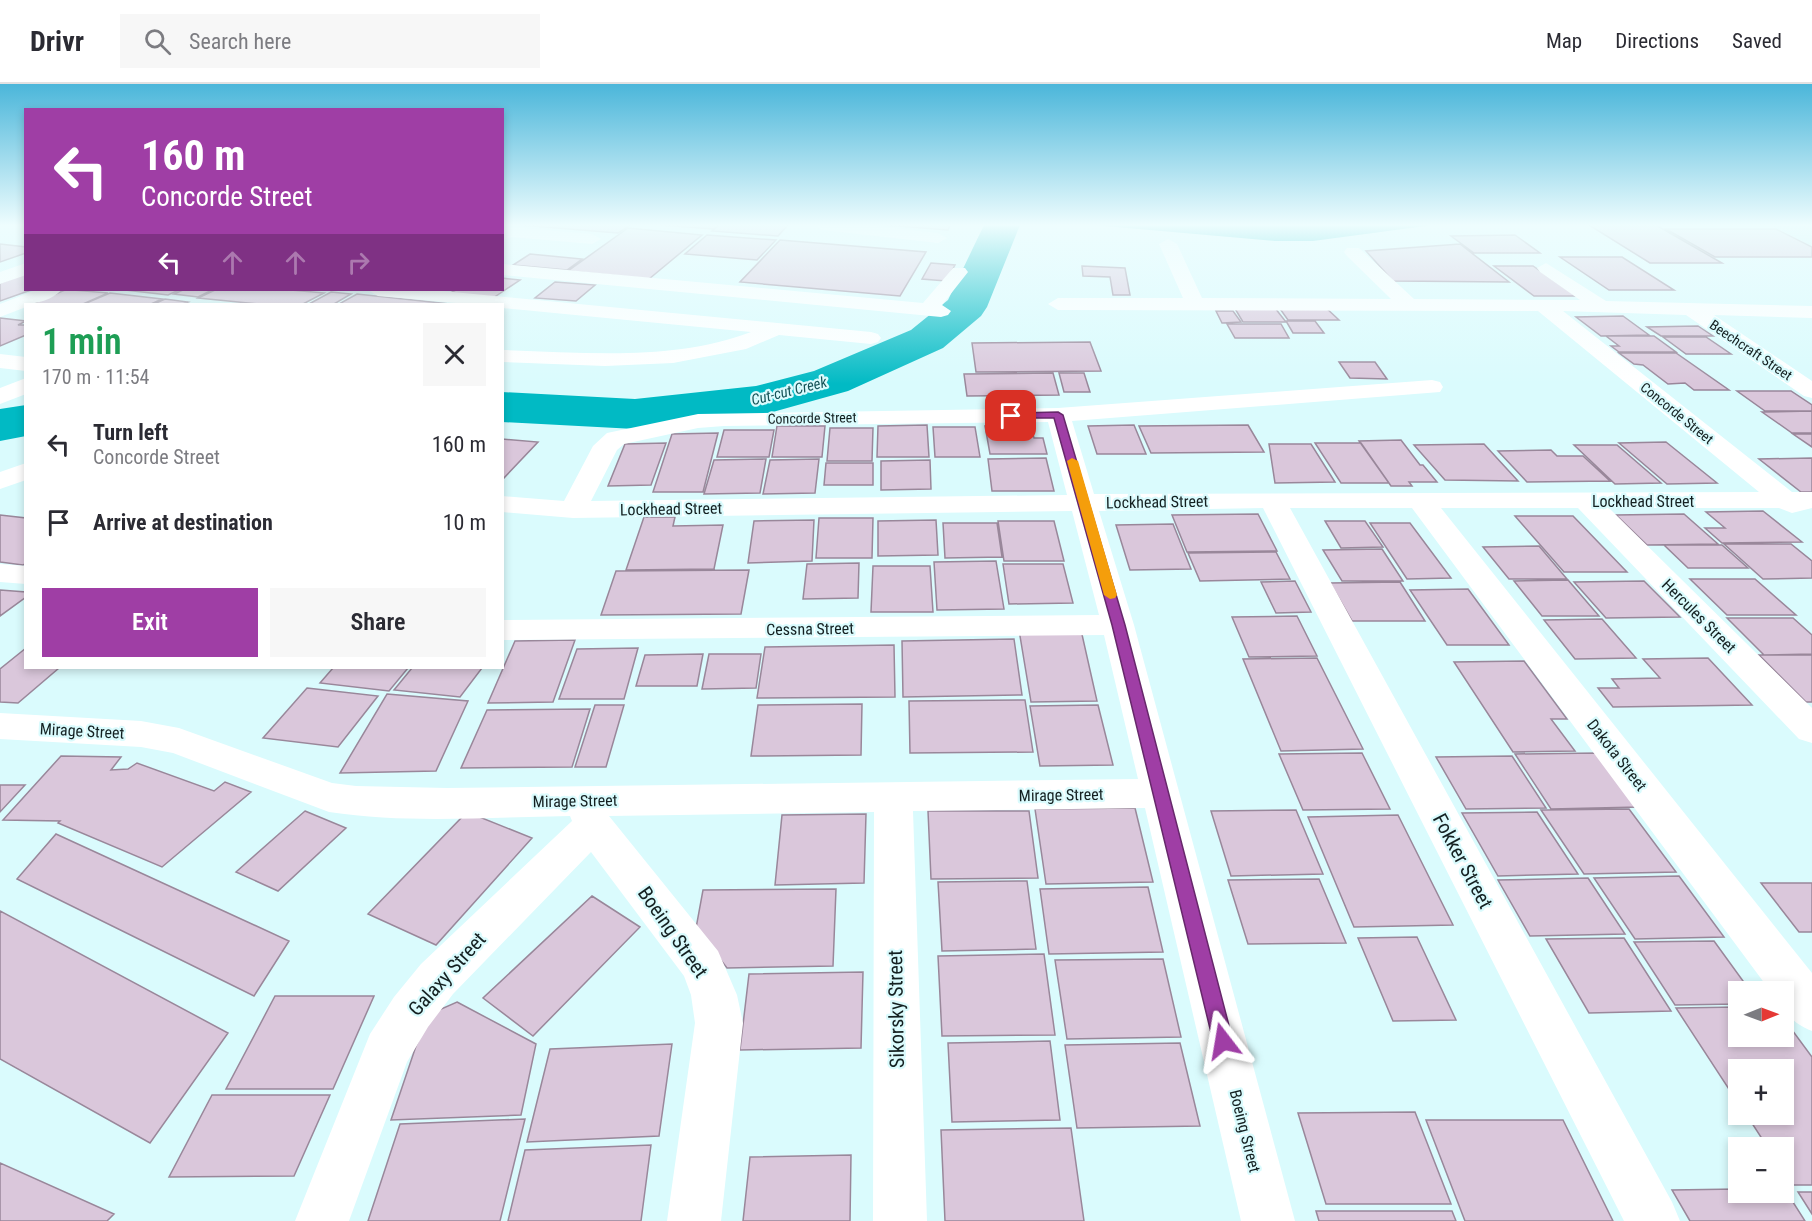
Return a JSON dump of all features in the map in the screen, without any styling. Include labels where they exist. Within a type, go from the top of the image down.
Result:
[{"type":"street","points":[[507,306],[545,278]]},
{"type":"street","points":[[604,278],[934,310],[955,278]]},
{"type":"street","points":[[1183,278],[1195,304]]},
{"type":"street","points":[[1385,278],[1410,298],[1495,287],[1515,305]]},
{"type":"street","points":[[1561,278],[1601,306]]},
{"type":"street","points":[[0,312],[49,291]]},
{"type":"street","points":[[386,291],[483,303]]},
{"type":"street","points":[[1058,303],[1108,304],[1150,313],[1195,304],[1410,298],[1515,305],[1812,312]]},
{"type":"street","name":"Concorde Street","points":[[1543,305],[1812,521]]},
{"type":"street","points":[[507,306],[871,338]]},
{"type":"street","name":"Beechcraft Street","points":[[1691,309],[1807,385]]},
{"type":"street","points":[[0,312],[24,317]]},
{"type":"street","points":[[504,356],[639,360],[670,358],[726,348],[778,329]]},
{"type":"street","points":[[0,361],[24,364]]},
{"type":"street","points":[[0,397],[24,386]]},
{"type":"street","name":"Concorde Street","points":[[573,510],[606,446],[616,438],[632,433],[724,419],[1058,415],[1432,387]]},
{"type":"street","name":"Boeing Street","points":[[1058,415],[1118,625],[1268,1221]]},
{"type":"street","points":[[0,481],[24,472]]},
{"type":"street","name":"Lockhead Street","points":[[504,504],[573,510],[1272,500],[1812,500]]},
{"type":"street","name":"Fokker Street","points":[[1272,500],[1653,1221]]},
{"type":"street","name":"Dakota Street","points":[[1421,501],[1812,1009]]},
{"type":"street","name":"Hercules Street","points":[[1586,501],[1812,730]]},
{"type":"street","points":[[0,573],[24,576]]},
{"type":"street","name":"Cessna Street","points":[[504,630],[627,632],[1118,625]]},
{"type":"street","name":"Mirage Street","points":[[0,726],[141,734],[179,741],[329,797],[356,801],[589,813],[893,798],[1161,793]]},
{"type":"street","name":"Sikorsky Street","points":[[893,798],[900,1221]]},
{"type":"street","name":"Boeing Street","points":[[589,813],[702,965],[714,995],[718,1023],[694,1221]]},
{"type":"street","name":"Galaxy Street","points":[[322,1221],[387,1050],[411,1012],[437,979],[589,813]]},
{"type":"building","points":[[13,278],[24,278],[24,291],[28,291],[0,301],[0,283]]},
{"type":"building","points":[[504,278],[520,280],[504,291]]},
{"type":"building","points":[[744,278],[911,278],[900,296],[740,282]]},
{"type":"building","points":[[923,278],[948,278],[946,281]]},
{"type":"building","points":[[1110,278],[1127,278],[1130,295],[1113,295]]},
{"type":"building","points":[[1390,278],[1504,278],[1509,282],[1393,281]]},
{"type":"building","points":[[1510,278],[1550,278],[1576,296],[1534,296]]},
{"type":"building","points":[[1591,278],[1655,278],[1674,290],[1609,290]]},
{"type":"building","points":[[555,282],[595,285],[576,301],[535,298]]},
{"type":"building","points":[[63,291],[108,293],[85,303],[34,303]]},
{"type":"building","points":[[134,291],[177,291],[168,295]]},
{"type":"building","points":[[181,291],[210,291],[198,297],[174,294]]},
{"type":"building","points":[[213,291],[324,293],[305,303],[248,303],[198,298]]},
{"type":"building","points":[[454,291],[504,291],[493,298],[450,293]]},
{"type":"building","points":[[331,292],[351,294],[336,303],[311,303]]},
{"type":"building","points":[[110,293],[162,299],[153,303],[86,303]]},
{"type":"building","points":[[357,294],[441,303],[341,303]]},
{"type":"building","points":[[165,299],[188,302],[186,303],[156,303]]},
{"type":"building","points":[[1278,306],[1325,307],[1339,320],[1288,320]]},
{"type":"building","points":[[1234,307],[1275,308],[1286,322],[1243,322]]},
{"type":"building","points":[[1216,311],[1233,311],[1241,322],[1222,323]]},
{"type":"building","points":[[1623,316],[1649,335],[1601,336],[1576,317]]},
{"type":"building","points":[[0,318],[24,321],[18,325],[24,325],[24,336],[0,346]]},
{"type":"building","points":[[1286,321],[1315,321],[1324,333],[1293,333]]},
{"type":"building","points":[[1227,324],[1281,324],[1289,338],[1235,338]]},
{"type":"building","points":[[1698,326],[1713,336],[1661,336],[1647,327]]},
{"type":"building","points":[[1606,336],[1654,336],[1676,352],[1619,352],[1611,346],[1619,346]]},
{"type":"building","points":[[1663,337],[1706,337],[1731,354],[1686,354]]},
{"type":"building","points":[[1090,342],[1101,371],[976,372],[972,343]]},
{"type":"building","points":[[1619,353],[1676,353],[1729,390],[1694,390],[1685,383],[1668,384],[1643,365],[1634,364]]},
{"type":"building","points":[[1339,362],[1375,362],[1387,379],[1350,378]]},
{"type":"building","points":[[1053,373],[1059,395],[967,396],[964,374]]},
{"type":"building","points":[[1059,373],[1084,373],[1090,392],[1064,392]]},
{"type":"building","points":[[1737,391],[1791,391],[1812,405],[1812,411],[1765,411]]},
{"type":"building","points":[[1812,411],[1812,433],[1792,433],[1762,412]]},
{"type":"building","points":[[927,425],[929,457],[877,457],[878,426]]},
{"type":"building","points":[[1134,425],[1146,454],[1097,454],[1088,426]]},
{"type":"building","points":[[1248,425],[1264,452],[1151,453],[1139,426]]},
{"type":"building","points":[[777,426],[825,426],[822,457],[772,457]]},
{"type":"building","points":[[985,426],[1031,426],[1034,438],[1043,438],[1047,454],[990,454]]},
{"type":"building","points":[[933,427],[975,427],[980,457],[935,457]]},
{"type":"building","points":[[830,428],[873,428],[872,461],[827,461]]},
{"type":"building","points":[[724,430],[774,430],[769,457],[717,457]]},
{"type":"building","points":[[718,433],[703,492],[653,492],[672,434]]},
{"type":"building","points":[[1793,434],[1812,434],[1812,447]]},
{"type":"building","points":[[504,439],[538,442],[504,478]]},
{"type":"building","points":[[1401,440],[1420,465],[1423,465],[1437,482],[1409,482],[1412,486],[1391,486],[1359,441]]},
{"type":"building","points":[[1666,442],[1717,483],[1667,484],[1619,443]]},
{"type":"building","points":[[666,443],[651,485],[608,486],[625,444]]},
{"type":"building","points":[[1315,443],[1361,443],[1389,483],[1341,483]]},
{"type":"building","points":[[1269,444],[1311,444],[1335,482],[1275,483]]},
{"type":"building","points":[[1484,444],[1518,481],[1445,480],[1414,445]]},
{"type":"building","points":[[1574,445],[1617,445],[1661,483],[1615,484]]},
{"type":"building","points":[[1551,450],[1557,456],[1583,456],[1610,481],[1527,482],[1498,451]]},
{"type":"building","points":[[1046,458],[1054,491],[992,491],[988,459]]},
{"type":"building","points":[[1812,458],[1812,492],[1801,492],[1759,459]]},
{"type":"building","points":[[766,459],[760,493],[704,494],[714,460]]},
{"type":"building","points":[[819,459],[815,493],[763,494],[770,460]]},
{"type":"building","points":[[930,460],[931,489],[881,490],[881,461]]},
{"type":"building","points":[[826,463],[873,463],[873,485],[824,485]]},
{"type":"building","points":[[1763,511],[1802,542],[1722,543],[1705,528],[1725,528],[1706,512]]},
{"type":"building","points":[[1258,514],[1277,551],[1187,552],[1172,515]]},
{"type":"building","points":[[1684,514],[1718,544],[1647,545],[1616,515]]},
{"type":"building","points":[[0,515],[24,518],[24,564],[0,562]]},
{"type":"building","points":[[1515,516],[1573,516],[1627,572],[1564,572]]},
{"type":"building","points":[[644,517],[675,517],[673,526],[723,525],[714,569],[626,570]]},
{"type":"building","points":[[819,518],[873,518],[872,558],[816,558]]},
{"type":"building","points":[[814,520],[812,561],[748,563],[754,521]]},
{"type":"building","points":[[936,520],[938,555],[878,556],[878,521]]},
{"type":"building","points":[[998,521],[1054,521],[1064,561],[1004,561]]},
{"type":"building","points":[[1325,521],[1365,521],[1383,547],[1341,548]]},
{"type":"building","points":[[943,523],[997,523],[1002,557],[945,558]]},
{"type":"building","points":[[1370,523],[1410,523],[1451,578],[1407,579]]},
{"type":"building","points":[[1173,524],[1191,569],[1130,570],[1116,525]]},
{"type":"building","points":[[1724,544],[1791,544],[1812,561],[1812,578],[1763,579]]},
{"type":"building","points":[[1664,545],[1722,545],[1748,568],[1688,568]]},
{"type":"building","points":[[1539,546],[1567,579],[1509,579],[1483,547]]},
{"type":"building","points":[[1382,549],[1403,581],[1342,581],[1323,550]]},
{"type":"building","points":[[1276,552],[1290,579],[1200,581],[1188,553]]},
{"type":"building","points":[[996,561],[1004,609],[937,610],[934,562]]},
{"type":"building","points":[[859,563],[858,598],[803,599],[807,564]]},
{"type":"building","points":[[1003,564],[1063,564],[1073,603],[1009,604]]},
{"type":"building","points":[[873,566],[930,566],[933,612],[871,612]]},
{"type":"building","points":[[749,570],[741,614],[601,615],[616,571]]},
{"type":"building","points":[[1690,579],[1755,579],[1796,615],[1727,615]]},
{"type":"building","points":[[1568,580],[1599,616],[1542,616],[1514,581]]},
{"type":"building","points":[[1295,581],[1311,612],[1276,613],[1261,582]]},
{"type":"building","points":[[1644,581],[1680,617],[1606,618],[1574,582]]},
{"type":"building","points":[[1400,582],[1425,621],[1352,621],[1330,583]]},
{"type":"building","points":[[1468,589],[1509,645],[1447,645],[1410,590]]},
{"type":"building","points":[[0,590],[24,592],[24,598],[0,616]]},
{"type":"building","points":[[1297,616],[1317,656],[1249,657],[1232,617]]},
{"type":"building","points":[[1727,618],[1793,618],[1812,635],[1812,654],[1764,655]]},
{"type":"building","points":[[1602,619],[1636,658],[1575,659],[1544,620]]},
{"type":"building","points":[[1019,630],[1081,630],[1097,701],[1031,702]]},
{"type":"building","points":[[1014,639],[1022,695],[903,697],[902,641]]},
{"type":"building","points":[[575,640],[553,702],[488,703],[515,641]]},
{"type":"building","points":[[894,645],[895,697],[757,698],[765,647]]},
{"type":"building","points":[[638,648],[624,699],[559,699],[577,649]]},
{"type":"building","points":[[24,650],[24,669],[58,669],[18,703],[0,702],[0,669]]},
{"type":"building","points":[[703,654],[697,686],[636,686],[645,655]]},
{"type":"building","points":[[709,654],[761,654],[756,688],[702,689]]},
{"type":"building","points":[[1759,655],[1812,655],[1812,702],[1806,702]]},
{"type":"building","points":[[1317,658],[1363,749],[1281,751],[1243,659]]},
{"type":"building","points":[[1708,658],[1752,705],[1613,707],[1598,688],[1619,688],[1612,679],[1660,678],[1643,659]]},
{"type":"building","points":[[1524,661],[1567,719],[1551,719],[1575,751],[1513,752],[1454,662]]},
{"type":"building","points":[[332,669],[407,669],[389,691],[320,683]]},
{"type":"building","points":[[411,669],[481,669],[460,697],[394,690]]},
{"type":"building","points":[[307,688],[378,696],[338,747],[263,738]]},
{"type":"building","points":[[387,694],[468,701],[436,771],[340,773]]},
{"type":"building","points":[[1025,700],[1033,752],[910,753],[909,701]]},
{"type":"building","points":[[862,704],[861,755],[751,756],[758,705]]},
{"type":"building","points":[[595,705],[624,705],[606,767],[575,767]]},
{"type":"building","points":[[1098,705],[1113,765],[1040,766],[1030,706]]},
{"type":"building","points":[[590,709],[572,767],[461,768],[487,710]]},
{"type":"building","points":[[1362,753],[1390,809],[1303,810],[1279,754]]},
{"type":"building","points":[[1598,753],[1639,807],[1551,809],[1515,754]]},
{"type":"building","points":[[61,756],[121,757],[111,770],[128,769],[137,763],[214,791],[225,782],[251,792],[162,867],[58,823],[60,821],[3,820]]},
{"type":"building","points":[[1512,756],[1546,808],[1466,809],[1436,757]]},
{"type":"building","points":[[0,785],[25,785],[0,812]]},
{"type":"building","points":[[1135,808],[1153,882],[1046,884],[1035,809]]},
{"type":"building","points":[[1629,809],[1676,872],[1584,874],[1541,810]]},
{"type":"building","points":[[1296,810],[1323,874],[1231,876],[1211,811]]},
{"type":"building","points":[[305,811],[346,828],[278,891],[236,872]]},
{"type":"building","points":[[928,811],[1029,811],[1038,878],[931,879]]},
{"type":"building","points":[[467,812],[532,838],[436,945],[368,914]]},
{"type":"building","points":[[1537,812],[1578,874],[1498,876],[1462,813]]},
{"type":"building","points":[[866,814],[864,883],[775,885],[782,815]]},
{"type":"building","points":[[1398,815],[1453,925],[1354,927],[1308,817]]},
{"type":"building","points":[[56,834],[289,941],[254,996],[17,879]]},
{"type":"building","points":[[1679,876],[1724,937],[1635,939],[1594,878]]},
{"type":"building","points":[[1588,878],[1625,934],[1530,936],[1498,880]]},
{"type":"building","points":[[1319,879],[1346,943],[1248,944],[1228,880]]},
{"type":"building","points":[[1027,881],[1036,949],[942,951],[938,882]]},
{"type":"building","points":[[1761,883],[1812,883],[1812,932],[1799,932]]},
{"type":"building","points":[[1148,887],[1163,952],[1049,954],[1040,889]]},
{"type":"building","points":[[836,889],[833,966],[727,968],[696,928],[703,890]]},
{"type":"building","points":[[592,896],[640,927],[533,1036],[483,998]]},
{"type":"building","points":[[0,911],[228,1033],[150,1143],[0,1059]]},
{"type":"building","points":[[1417,937],[1456,1020],[1393,1021],[1358,938]]},
{"type":"building","points":[[1624,938],[1671,1011],[1589,1013],[1546,939]]},
{"type":"building","points":[[1714,941],[1743,981],[1728,981],[1728,1004],[1675,1005],[1634,942]]},
{"type":"building","points":[[1044,954],[1055,1035],[942,1036],[938,956]]},
{"type":"building","points":[[1163,959],[1181,1037],[1067,1039],[1055,960]]},
{"type":"building","points":[[863,972],[861,1048],[740,1050],[749,974]]},
{"type":"building","points":[[275,996],[374,996],[333,1089],[226,1089]]},
{"type":"building","points":[[457,1002],[536,1044],[521,1115],[391,1120],[416,1046],[432,1013]]},
{"type":"building","points":[[1728,1007],[1728,1047],[1794,1047],[1794,1033],[1812,1057],[1812,1185],[1794,1185],[1794,1137],[1761,1137],[1753,1125],[1794,1125],[1794,1059],[1728,1059],[1728,1088],[1676,1008]]},
{"type":"building","points":[[1050,1041],[1060,1120],[952,1122],[948,1043]]},
{"type":"building","points":[[1180,1043],[1200,1126],[1077,1128],[1065,1045]]},
{"type":"building","points":[[672,1044],[659,1136],[527,1142],[550,1049]]},
{"type":"building","points":[[212,1095],[330,1095],[294,1176],[169,1177]]},
{"type":"building","points":[[1415,1112],[1451,1204],[1326,1204],[1298,1113]]},
{"type":"building","points":[[525,1119],[500,1221],[368,1221],[400,1124]]},
{"type":"building","points":[[1426,1120],[1563,1120],[1613,1221],[1465,1221]]},
{"type":"building","points":[[1071,1128],[1084,1221],[945,1221],[941,1130]]},
{"type":"building","points":[[651,1145],[641,1221],[508,1221],[525,1150]]},
{"type":"building","points":[[851,1155],[850,1221],[743,1221],[750,1157]]},
{"type":"building","points":[[0,1163],[114,1214],[107,1221],[0,1221]]},
{"type":"building","points":[[1728,1189],[1728,1203],[1794,1203],[1805,1221],[1690,1221],[1672,1190]]},
{"type":"building","points":[[1798,1192],[1812,1192],[1812,1214]]},
{"type":"building","points":[[1316,1211],[1452,1211],[1456,1221],[1319,1221]]},
{"type":"waterway","name":"Cut-cut Creek","points":[[504,407],[635,414],[758,401],[831,381],[927,339],[966,307],[979,278]]},
{"type":"waterway","name":"Cut-cut Creek","points":[[0,425],[24,420]]},
{"type":"slow traffic","points":[[1072,461],[1110,595]]},
{"type":"route","points":[[1011,416],[1058,415],[1118,625],[1223,1041]]}]
